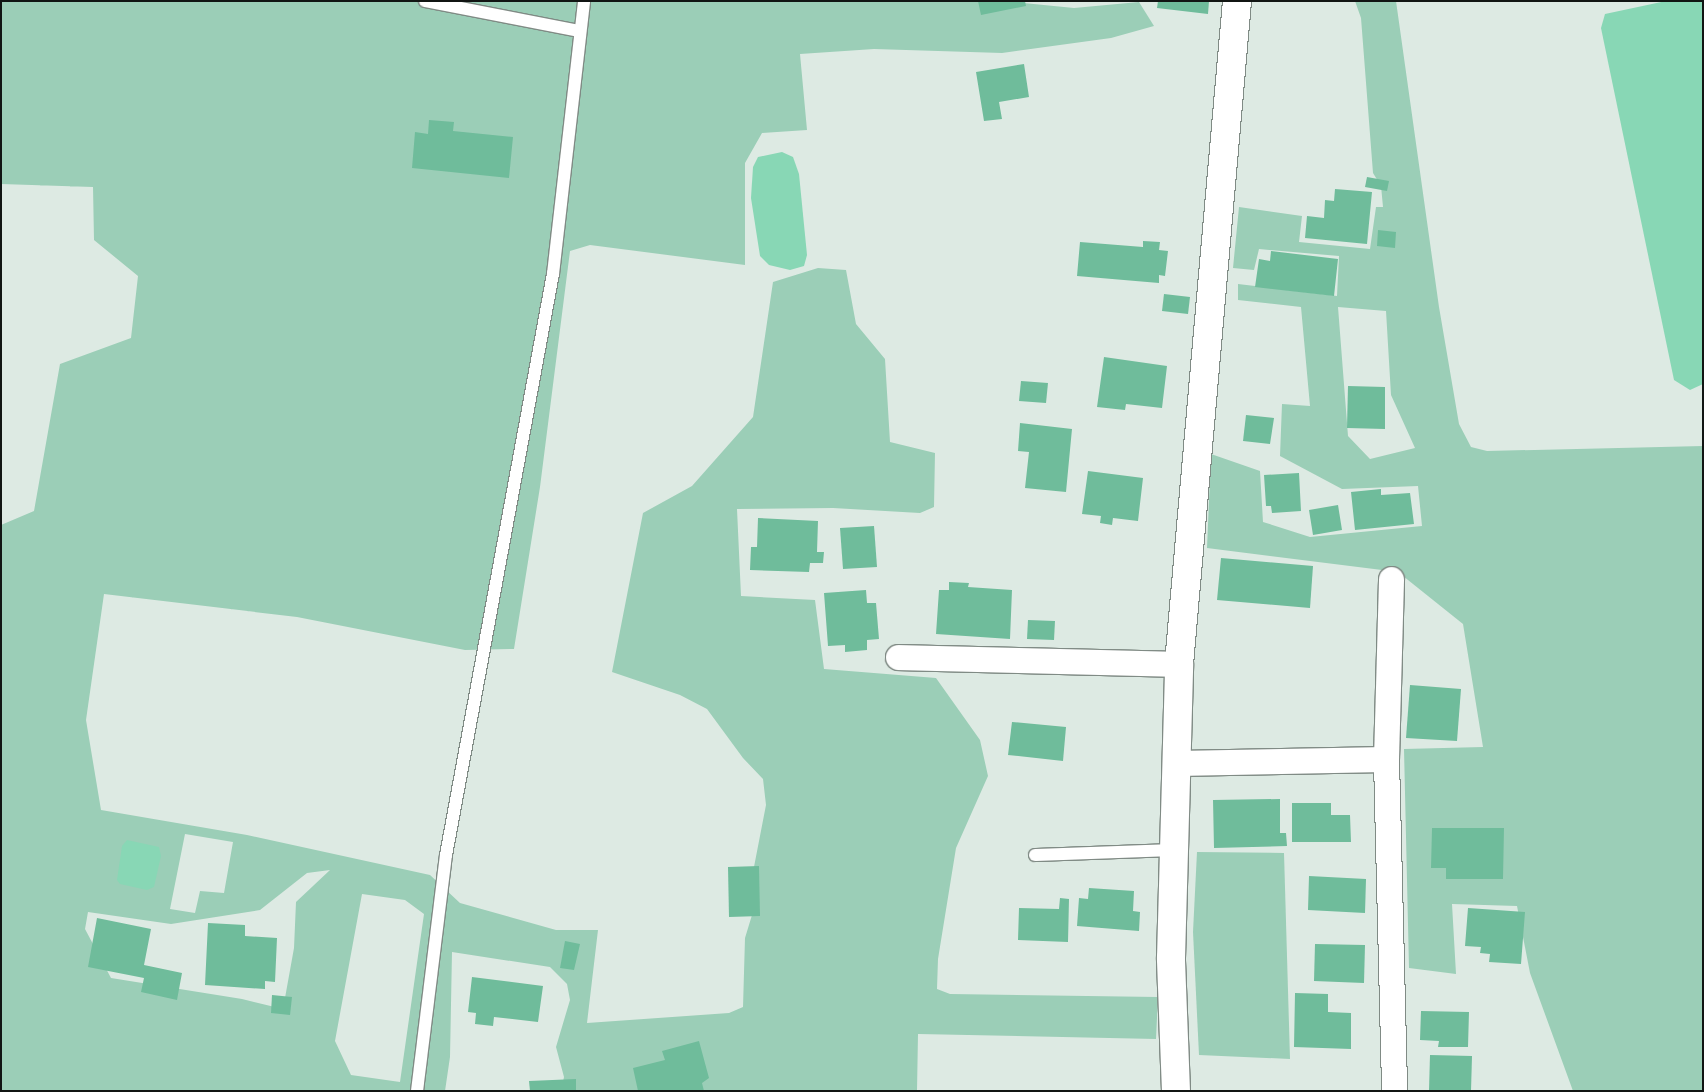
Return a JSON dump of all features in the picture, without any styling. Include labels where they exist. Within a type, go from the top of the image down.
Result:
[{"type":"street","points":[[1176,1091],[1171,958],[1179,664],[1237,1]]},
{"type":"street","points":[[1391,579],[1386,758],[1394,1091]]},
{"type":"street","points":[[898,657],[1179,664]]},
{"type":"street","points":[[1176,763],[1386,758]]},
{"type":"lane","points":[[425,1],[579,31]]},
{"type":"lane","points":[[418,1091],[446,855],[551,283],[584,1]]},
{"type":"lane","points":[[1035,855],[1174,850]]},
{"type":"shaded area","points":[[1,1],[1003,1],[1074,8],[1139,2],[1154,26],[1111,38],[1002,53],[874,49],[800,54],[807,130],[762,133],[745,163],[745,265],[590,245],[570,251],[540,487],[514,649],[465,650],[297,617],[104,594],[86,720],[101,810],[247,835],[430,875],[460,903],[556,930],[598,930],[587,1023],[729,1013],[743,1007],[745,938],[752,915],[753,872],[766,805],[763,779],[743,758],[707,709],[680,695],[612,672],[643,513],[692,486],[753,417],[773,282],[818,268],[846,270],[856,324],[885,359],[890,442],[935,453],[934,507],[920,513],[833,508],[737,509],[741,596],[815,600],[824,669],[936,678],[980,740],[988,776],[956,848],[938,959],[937,989],[950,994],[1158,997],[1156,1039],[918,1034],[917,1091],[561,1091],[564,1077],[556,1047],[570,1000],[567,984],[550,967],[452,952],[450,1057],[445,1091],[1,1091],[1,525],[34,511],[60,364],[131,338],[138,276],[94,240],[93,187],[1,184]],"holes":[[[185,834],[233,842],[224,893],[200,891],[195,913],[170,909]],[[330,870],[296,902],[294,948],[283,1009],[242,999],[111,978],[85,929],[88,912],[171,924],[260,910],[307,873]],[[362,894],[405,900],[424,914],[400,1082],[351,1075],[335,1041]]]},
{"type":"shaded area","points":[[1355,1],[1396,1],[1439,307],[1459,424],[1471,447],[1487,451],[1703,446],[1703,1091],[1573,1091],[1530,973],[1517,906],[1452,904],[1456,974],[1409,968],[1404,749],[1483,747],[1463,624],[1398,572],[1207,548],[1211,454],[1260,471],[1263,522],[1310,537],[1422,526],[1418,486],[1342,489],[1280,456],[1282,404],[1310,406],[1301,307],[1238,300],[1238,284],[1337,296],[1339,256],[1259,249],[1254,270],[1233,268],[1239,207],[1302,216],[1299,242],[1370,249],[1376,207],[1383,207],[1381,186],[1373,173],[1361,18]],"holes":[[[1338,307],[1386,311],[1391,395],[1415,448],[1370,459],[1348,436]]]},
{"type":"shaded area","points":[[1666,1],[1703,1],[1703,384],[1690,390],[1674,380],[1601,28],[1605,14]]},
{"type":"shaded area","points":[[782,152],[793,157],[799,174],[807,255],[804,266],[790,270],[769,265],[760,256],[751,198],[753,167],[758,157]]},
{"type":"shaded area","points":[[127,840],[159,847],[161,856],[154,887],[147,890],[120,884],[117,880],[122,846]]},
{"type":"shaded area","points":[[1197,852],[1284,853],[1290,1059],[1199,1055],[1193,932]]},
{"type":"building","points":[[978,1],[1025,1],[1026,6],[981,15]]},
{"type":"building","points":[[1158,1],[1209,1],[1208,14],[1157,8]]},
{"type":"building","points":[[1024,64],[1029,97],[999,102],[1002,119],[984,121],[976,72]]},
{"type":"building","points":[[429,120],[454,122],[453,131],[513,137],[509,178],[412,168],[415,132],[428,134]]},
{"type":"building","points":[[1367,177],[1389,181],[1387,191],[1365,187]]},
{"type":"building","points":[[1335,189],[1372,192],[1367,244],[1305,238],[1307,216],[1324,218],[1325,200],[1334,201]]},
{"type":"building","points":[[1378,230],[1396,232],[1395,248],[1377,246]]},
{"type":"building","points":[[1143,241],[1160,242],[1159,250],[1168,251],[1165,276],[1159,275],[1159,283],[1077,276],[1080,242],[1143,247]]},
{"type":"building","points":[[1271,251],[1338,259],[1334,296],[1255,287],[1259,259],[1270,261]]},
{"type":"building","points":[[1164,294],[1190,297],[1188,314],[1162,311]]},
{"type":"building","points":[[1104,357],[1167,366],[1162,408],[1126,404],[1125,410],[1097,407]]},
{"type":"building","points":[[1021,381],[1048,383],[1046,403],[1019,401]]},
{"type":"building","points":[[1348,386],[1385,387],[1385,429],[1347,428]]},
{"type":"building","points":[[1246,415],[1274,418],[1270,444],[1243,441]]},
{"type":"building","points":[[1020,423],[1072,429],[1066,492],[1025,488],[1029,452],[1018,451]]},
{"type":"building","points":[[1088,471],[1143,478],[1138,521],[1113,518],[1112,525],[1100,523],[1101,516],[1082,514]]},
{"type":"building","points":[[1299,473],[1301,511],[1272,513],[1271,506],[1266,506],[1264,475]]},
{"type":"building","points":[[1381,489],[1381,495],[1410,493],[1414,524],[1355,530],[1351,492]]},
{"type":"building","points":[[1338,505],[1342,530],[1313,535],[1309,510]]},
{"type":"building","points":[[758,518],[818,521],[817,552],[824,552],[823,563],[810,563],[809,572],[750,570],[751,547],[757,547]]},
{"type":"building","points":[[874,526],[877,567],[843,569],[840,528]]},
{"type":"building","points":[[1221,558],[1313,566],[1310,608],[1217,600]]},
{"type":"building","points":[[949,582],[969,583],[968,587],[1012,590],[1010,639],[936,634],[939,590],[949,590]]},
{"type":"building","points":[[866,590],[867,603],[876,603],[879,639],[867,640],[867,650],[845,652],[845,645],[828,646],[824,593]]},
{"type":"building","points":[[1028,620],[1055,621],[1054,640],[1027,639]]},
{"type":"building","points":[[1410,685],[1461,689],[1457,741],[1406,738]]},
{"type":"building","points":[[1012,722],[1066,727],[1063,761],[1008,755]]},
{"type":"building","points":[[1280,799],[1280,833],[1286,833],[1287,846],[1214,848],[1213,800]]},
{"type":"building","points":[[1292,803],[1331,803],[1331,815],[1350,815],[1351,842],[1292,842]]},
{"type":"building","points":[[1432,828],[1504,828],[1503,879],[1446,879],[1446,868],[1431,868]]},
{"type":"building","points":[[759,866],[760,916],[729,917],[728,867]]},
{"type":"building","points":[[1309,876],[1366,879],[1365,913],[1308,910]]},
{"type":"building","points":[[1089,888],[1134,891],[1133,911],[1140,912],[1139,931],[1077,926],[1079,898],[1088,899]]},
{"type":"building","points":[[1060,898],[1069,899],[1068,942],[1018,940],[1019,908],[1059,909]]},
{"type":"building","points":[[1468,908],[1525,912],[1521,964],[1489,962],[1490,954],[1480,953],[1481,947],[1465,946]]},
{"type":"building","points":[[97,918],[151,929],[144,965],[182,973],[177,1000],[141,992],[144,978],[88,967]]},
{"type":"building","points":[[208,923],[245,925],[245,936],[277,938],[275,982],[265,981],[265,989],[205,985]]},
{"type":"building","points":[[565,941],[580,944],[574,970],[560,968]]},
{"type":"building","points":[[1315,944],[1365,945],[1364,983],[1314,981]]},
{"type":"building","points":[[472,977],[543,986],[538,1022],[494,1017],[493,1026],[475,1024],[476,1013],[468,1012]]},
{"type":"building","points":[[1295,993],[1328,994],[1328,1012],[1351,1013],[1351,1049],[1294,1047]]},
{"type":"building","points":[[272,995],[292,997],[290,1015],[271,1013]]},
{"type":"building","points":[[1421,1011],[1469,1012],[1468,1047],[1438,1047],[1439,1041],[1420,1040]]},
{"type":"building","points":[[699,1041],[709,1078],[702,1083],[704,1091],[638,1091],[633,1068],[665,1060],[662,1051]]},
{"type":"building","points":[[1430,1055],[1472,1056],[1471,1091],[1429,1091]]},
{"type":"building","points":[[576,1079],[576,1091],[530,1091],[529,1081]]}]
